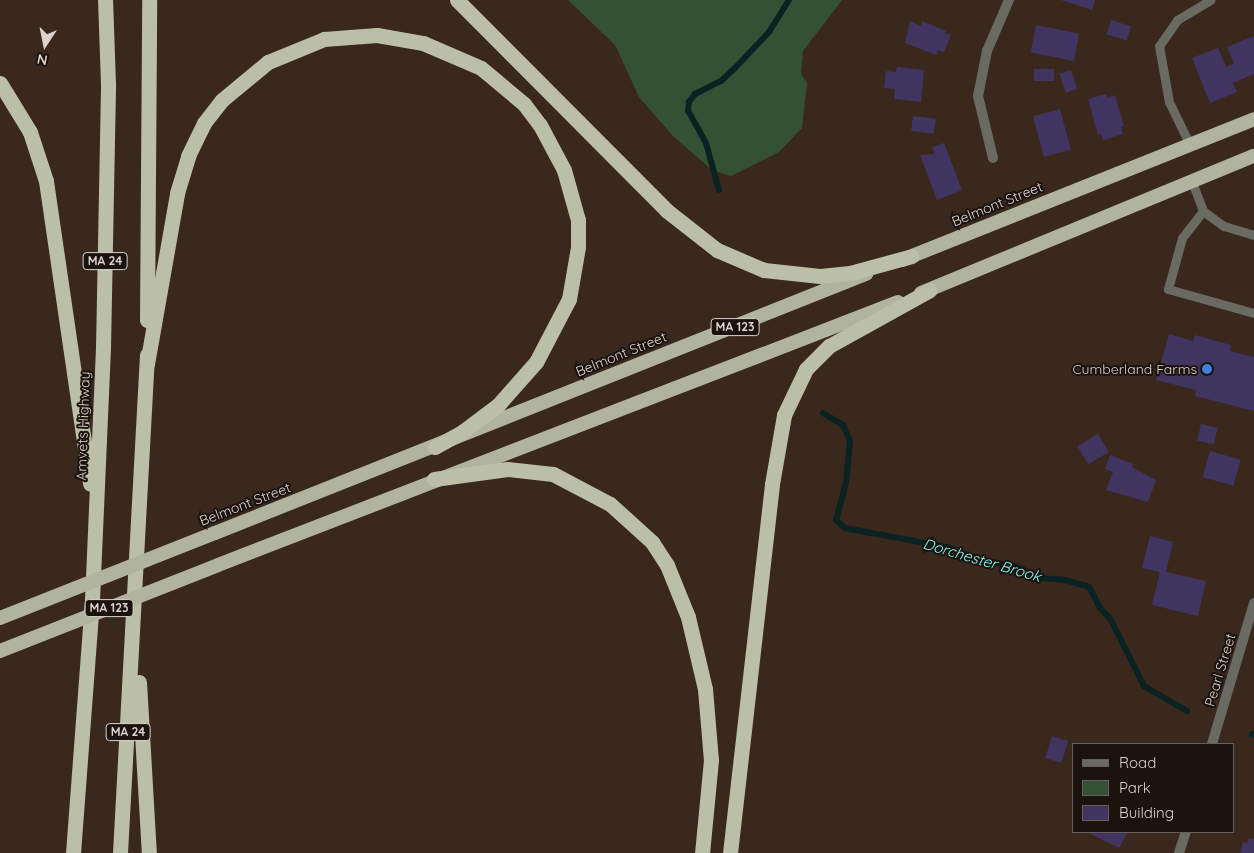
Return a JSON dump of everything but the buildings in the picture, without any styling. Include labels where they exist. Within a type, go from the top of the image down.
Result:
[{"type":"highway","name":"Amvets Highway","points":[[73,853],[96,522],[105,266],[105,0]]},
{"type":"highway","name":"MA 24","points":[[120,853],[136,612],[147,364],[149,0]]},
{"type":"highway","points":[[457,0],[666,210],[716,250],[764,270],[820,276],[850,273],[912,256]]},
{"type":"highway","points":[[147,364],[177,193],[188,156],[204,123],[222,100],[268,62],[324,39],[377,35],[423,43],[481,68],[524,104],[540,125],[564,170],[578,220],[575,273],[569,299],[536,362],[498,405],[462,432],[435,446]]},
{"type":"highway","points":[[0,83],[30,132],[46,181],[96,522]]},
{"type":"highway","name":"Belmont Street","points":[[0,618],[1254,119]]},
{"type":"highway","name":"MA 123","points":[[0,651],[434,479],[930,290],[1254,156]]},
{"type":"highway","points":[[730,853],[772,484],[784,415],[806,369],[829,346],[883,313],[930,290]]},
{"type":"highway","points":[[434,479],[507,469],[553,474],[610,504],[652,542],[667,565],[685,608],[705,689],[711,760],[702,853]]},
{"type":"highway","points":[[136,612],[149,853]]},
{"type":"highway","points":[[65,853],[80,767]]},
{"type":"street","points":[[993,158],[978,96],[987,51],[1009,0]]},
{"type":"street","name":"Pearl Street","points":[[1212,743],[1254,603]]},
{"type":"street","points":[[1180,853],[1186,833]]},
{"type":"lane","points":[[1190,145],[1169,102],[1159,46],[1177,20],[1210,0]]},
{"type":"lane","points":[[1192,182],[1203,210],[1224,226],[1254,235]]},
{"type":"lane","points":[[1203,210],[1182,238],[1168,288],[1254,313]]},
{"type":"green space","points":[[568,0],[842,0],[803,51],[801,74],[807,83],[802,128],[779,152],[731,176],[712,170],[673,136],[639,97],[615,45]]},
{"type":"waterway","points":[[719,190],[706,143],[688,111],[689,102],[695,94],[721,81],[735,68],[769,32],[789,0]]},
{"type":"waterway","name":"Dorchester Brook","points":[[823,413],[843,425],[850,441],[846,483],[836,520],[845,528],[947,547],[986,561],[1018,567],[1039,578],[1065,580],[1089,587],[1100,608],[1111,620],[1144,686],[1187,711]]},
{"type":"place","name":"Cumberland Farms","points":[[1207,369]]}]
